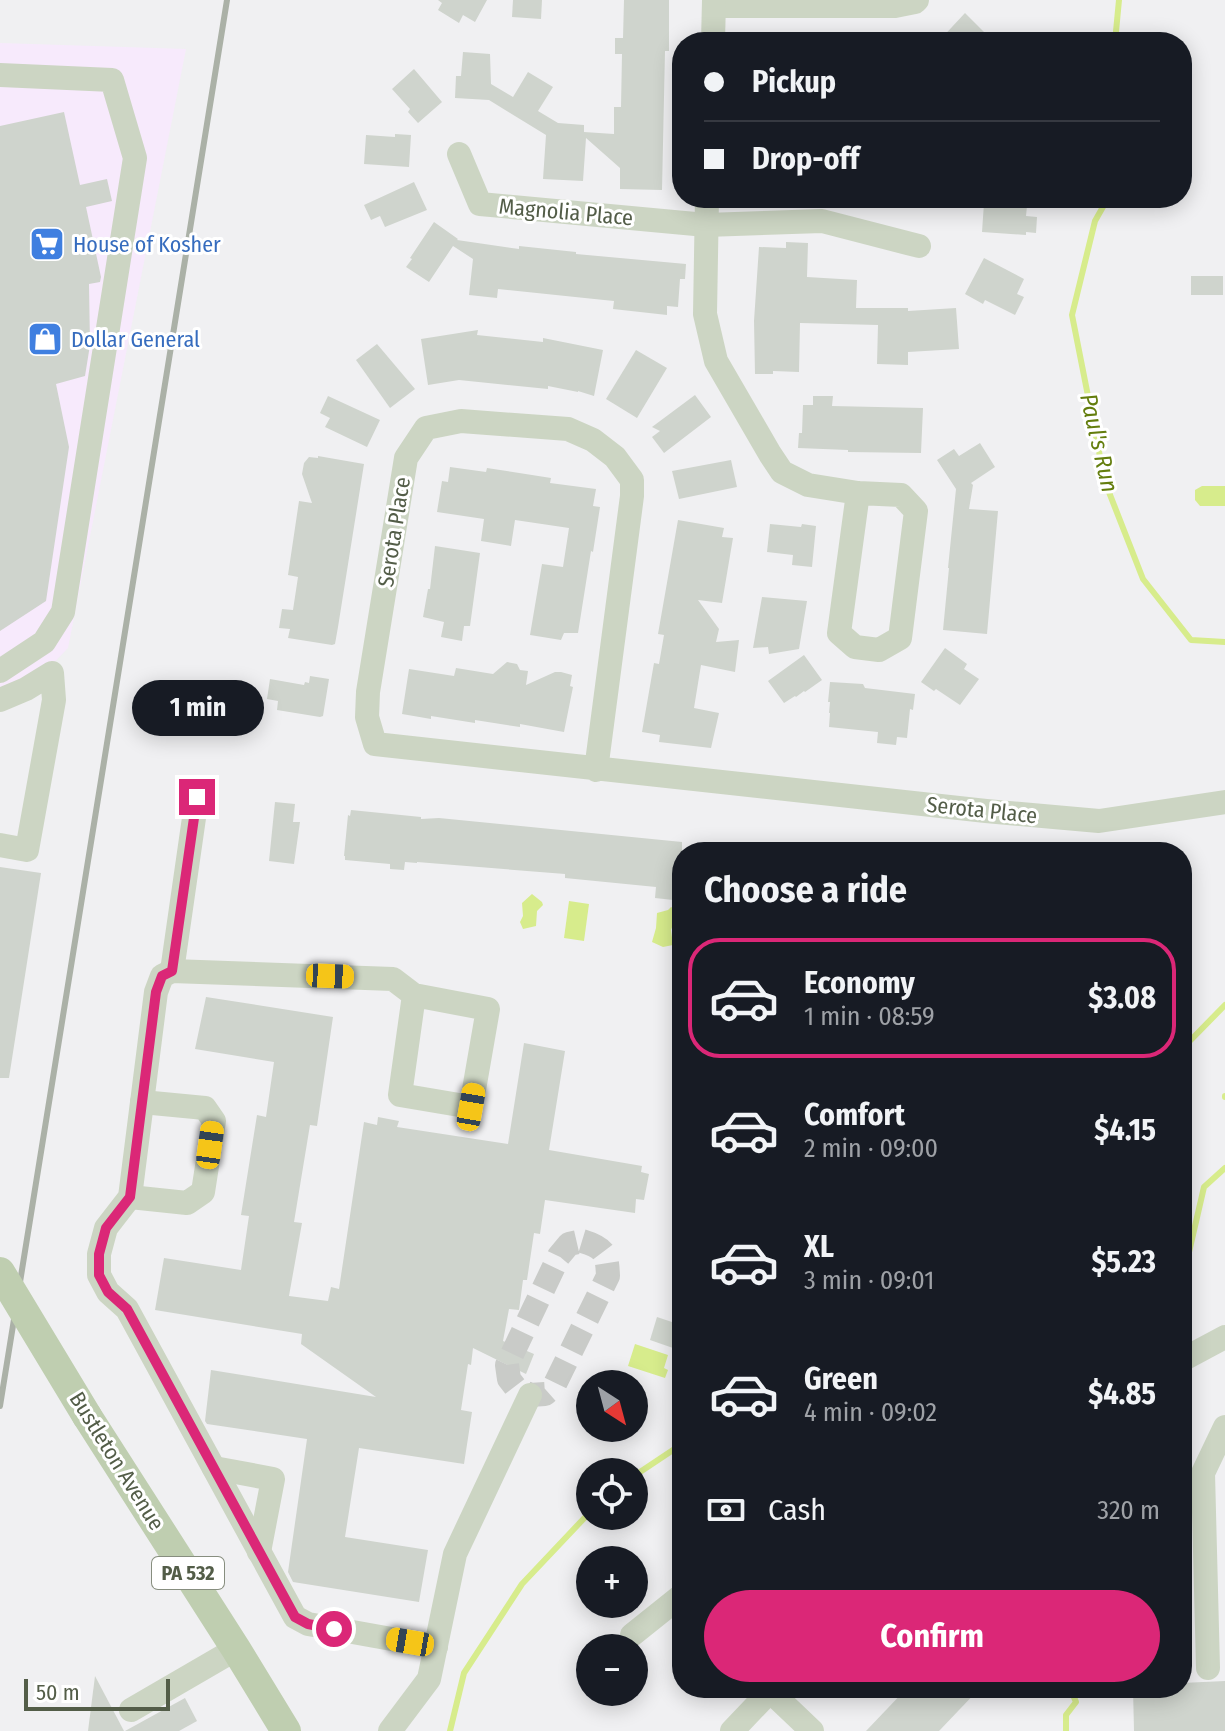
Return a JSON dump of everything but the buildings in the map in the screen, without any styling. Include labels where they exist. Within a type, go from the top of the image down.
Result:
[{"type":"main road","name":"Bustleton Avenue","points":[[0,1272],[286,1731]]},
{"type":"street","points":[[713,32],[714,3],[895,6],[917,0]]},
{"type":"street","points":[[0,75],[112,80],[135,158],[63,612],[44,642],[0,671]]},
{"type":"street","name":"Magnolia Place","points":[[459,154],[480,204],[706,225]]},
{"type":"street","points":[[707,208],[705,314],[716,361],[782,472],[808,485],[858,493],[901,495],[916,511],[900,638],[879,650],[855,647],[839,633],[858,493]]},
{"type":"street","points":[[706,225],[822,221],[919,246]]},
{"type":"street","name":"Serota Place","points":[[596,770],[632,480],[615,457],[593,440],[568,429],[461,421],[426,428],[406,458],[375,645],[367,717],[375,744],[596,770],[1099,821],[1225,802]]},
{"type":"street","points":[[0,700],[52,673],[54,700],[27,850],[0,845]]},
{"type":"street","points":[[172,971],[197,797]]},
{"type":"street","points":[[414,995],[400,1095],[471,1107],[488,1009],[414,995],[393,979],[172,971],[162,976],[156,992],[130,1197],[106,1228],[99,1254],[99,1275],[108,1292],[127,1309],[295,1617],[308,1624],[436,1647]]},
{"type":"street","points":[[130,1197],[187,1203],[203,1192],[214,1121],[205,1108],[142,1102]]},
{"type":"street","points":[[1192,1355],[1224,1339]]},
{"type":"street","points":[[390,1731],[429,1679],[455,1554],[530,1395]]},
{"type":"street","points":[[1208,1668],[1203,1473],[1225,1427]]},
{"type":"street","points":[[214,1468],[273,1479],[259,1552]]},
{"type":"street","points":[[633,1634],[672,1603]]},
{"type":"street","points":[[131,1710],[236,1649]]},
{"type":"street","points":[[732,1731],[763,1698]]},
{"type":"street","points":[[779,1698],[812,1731]]},
{"type":"shaded area","points":[[0,43],[186,49],[68,648],[47,670],[0,697]]},
{"type":"shaded area","points":[[1202,486],[1225,486],[1225,506],[1200,506],[1195,500],[1195,490]]},
{"type":"shaded area","points":[[532,894],[543,905],[537,911],[536,926],[523,929],[520,922],[522,903]]},
{"type":"shaded area","points":[[569,901],[589,904],[584,941],[564,938]]},
{"type":"shaded area","points":[[672,908],[672,945],[663,947],[652,942],[657,913]]},
{"type":"shaded area","points":[[635,1344],[668,1355],[665,1378],[628,1366]]},
{"type":"waterway","name":"Paul's Run","points":[[1116,32],[1119,0]]},
{"type":"waterway","name":"Paul's Run","points":[[1102,208],[1095,221],[1072,315],[1105,482],[1143,579],[1191,640],[1225,642]]},
{"type":"waterway","points":[[1192,1039],[1225,1005]]},
{"type":"waterway","points":[[1192,1239],[1204,1187],[1225,1168]]},
{"type":"waterway","points":[[648,1467],[672,1451]]},
{"type":"waterway","points":[[450,1731],[464,1673],[522,1584],[576,1527]]},
{"type":"waterway","points":[[1066,1731],[1066,1715],[1076,1702],[1074,1698]]},
{"type":"tunnel","points":[[582,1241],[603,1252],[608,1276],[554,1386],[545,1394],[530,1395],[516,1388],[509,1379],[507,1365],[559,1256],[569,1244],[582,1241]]},
{"type":"railway","points":[[0,1406],[227,0]]},
{"type":"place","name":"House of Kosher","points":[[47,244]]},
{"type":"place","name":"Dollar General","points":[[45,339]]},
{"type":"route","points":[[197,797],[172,971],[162,976],[156,992],[130,1197],[106,1228],[99,1254],[99,1275],[108,1292],[127,1309],[295,1617],[308,1624],[334,1629]]}]
